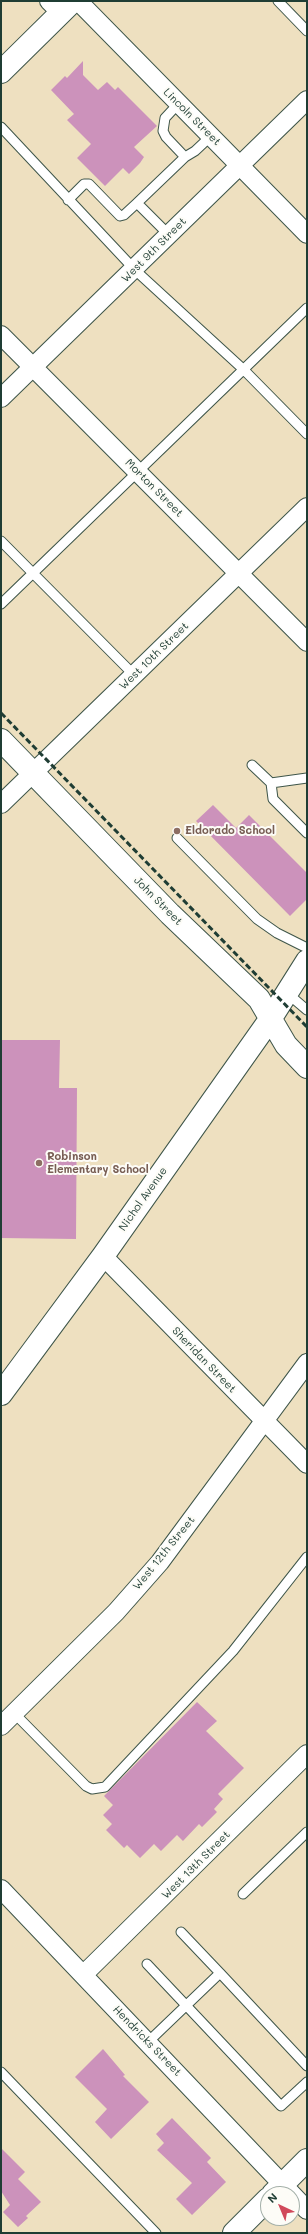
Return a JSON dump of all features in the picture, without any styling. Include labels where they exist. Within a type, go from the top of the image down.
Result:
[{"type":"street","points":[[1,72],[65,4]]},
{"type":"street","name":"Lincoln Street","points":[[65,4],[179,103],[307,234]]},
{"type":"street","name":"West 9th Street","points":[[1,398],[135,270],[307,100]]},
{"type":"street","name":"Morton Street","points":[[1,335],[307,642]]},
{"type":"street","name":"West 10th Street","points":[[1,804],[307,507]]},
{"type":"street","name":"John Street","points":[[1,740],[170,914],[259,1000],[280,1004],[286,1045],[307,1067]]},
{"type":"street","name":"Nichol Avenue","points":[[1,1394],[103,1256],[280,1004],[307,961]]},
{"type":"street","name":"Sheridan Street","points":[[103,1256],[307,1464]]},
{"type":"street","name":"West 12th Street","points":[[1,1726],[116,1612],[160,1562],[265,1422],[307,1363]]},
{"type":"street","name":"West 13th Street","points":[[83,1975],[305,1758]]},
{"type":"street","name":"Hendricks Street","points":[[1,1889],[148,2042],[269,2186]]},
{"type":"street","points":[[280,2186],[307,2160]]},
{"type":"street","points":[[234,2233],[260,2206]]},
{"type":"lane","points":[[278,1],[307,31]]},
{"type":"lane","points":[[179,103],[165,118],[163,131],[166,137],[185,157]]},
{"type":"lane","points":[[1,126],[68,200],[135,270],[244,370],[307,434]]},
{"type":"lane","points":[[68,200],[84,184],[89,184],[120,216],[124,215],[185,157],[194,152],[211,136]]},
{"type":"lane","points":[[137,203],[169,236]]},
{"type":"lane","points":[[1,604],[307,308]]},
{"type":"lane","points":[[1,541],[134,675]]},
{"type":"lane","points":[[252,765],[271,783],[273,799],[307,833]]},
{"type":"lane","points":[[271,783],[307,778]]},
{"type":"lane","points":[[178,838],[256,919],[277,933],[307,948]]},
{"type":"lane","points":[[280,1004],[307,1010]]},
{"type":"lane","points":[[14,1713],[86,1786],[92,1789],[105,1787],[233,1651],[307,1557]]},
{"type":"lane","points":[[243,1894],[307,1832]]},
{"type":"lane","points":[[181,1932],[307,2066]]},
{"type":"lane","points":[[147,1964],[281,2106],[307,2082]]},
{"type":"lane","points":[[148,2042],[220,1972]]},
{"type":"lane","points":[[1,2072],[156,2233]]},
{"type":"building","points":[[83,61],[83,75],[98,90],[107,82],[115,90],[118,87],[157,126],[134,147],[144,157],[140,163],[129,174],[123,168],[105,186],[77,158],[91,144],[67,120],[74,114],[51,90],[65,76],[67,78]]},
{"type":"building","points":[[213,805],[236,828],[249,815],[307,873],[307,899],[290,916],[196,821]]},
{"type":"building","name":"Robinson Elementary School","points":[[1,1040],[60,1040],[59,1088],[77,1088],[76,1239],[1,1238]]},
{"type":"building","points":[[197,1702],[217,1721],[206,1731],[244,1768],[218,1794],[223,1799],[214,1809],[217,1812],[202,1827],[199,1824],[183,1841],[177,1835],[161,1851],[154,1844],[140,1858],[127,1845],[124,1848],[106,1830],[112,1824],[103,1815],[113,1805],[104,1796]]},
{"type":"building","points":[[103,2049],[125,2075],[123,2076],[149,2102],[111,2139],[95,2122],[107,2109],[75,2077]]},
{"type":"building","points":[[172,2118],[211,2158],[207,2162],[226,2182],[192,2215],[176,2199],[192,2183],[157,2150],[164,2143],[156,2134]]},
{"type":"building","points":[[1,2148],[25,2172],[18,2179],[41,2202],[26,2216],[28,2218],[18,2227],[3,2212],[10,2205],[1,2191]]},
{"type":"railway","points":[[1,713],[307,1027]]},
{"type":"place","name":"Eldorado School","points":[[177,831]]},
{"type":"place","name":"Robinson Elementary School","points":[[39,1163]]}]
